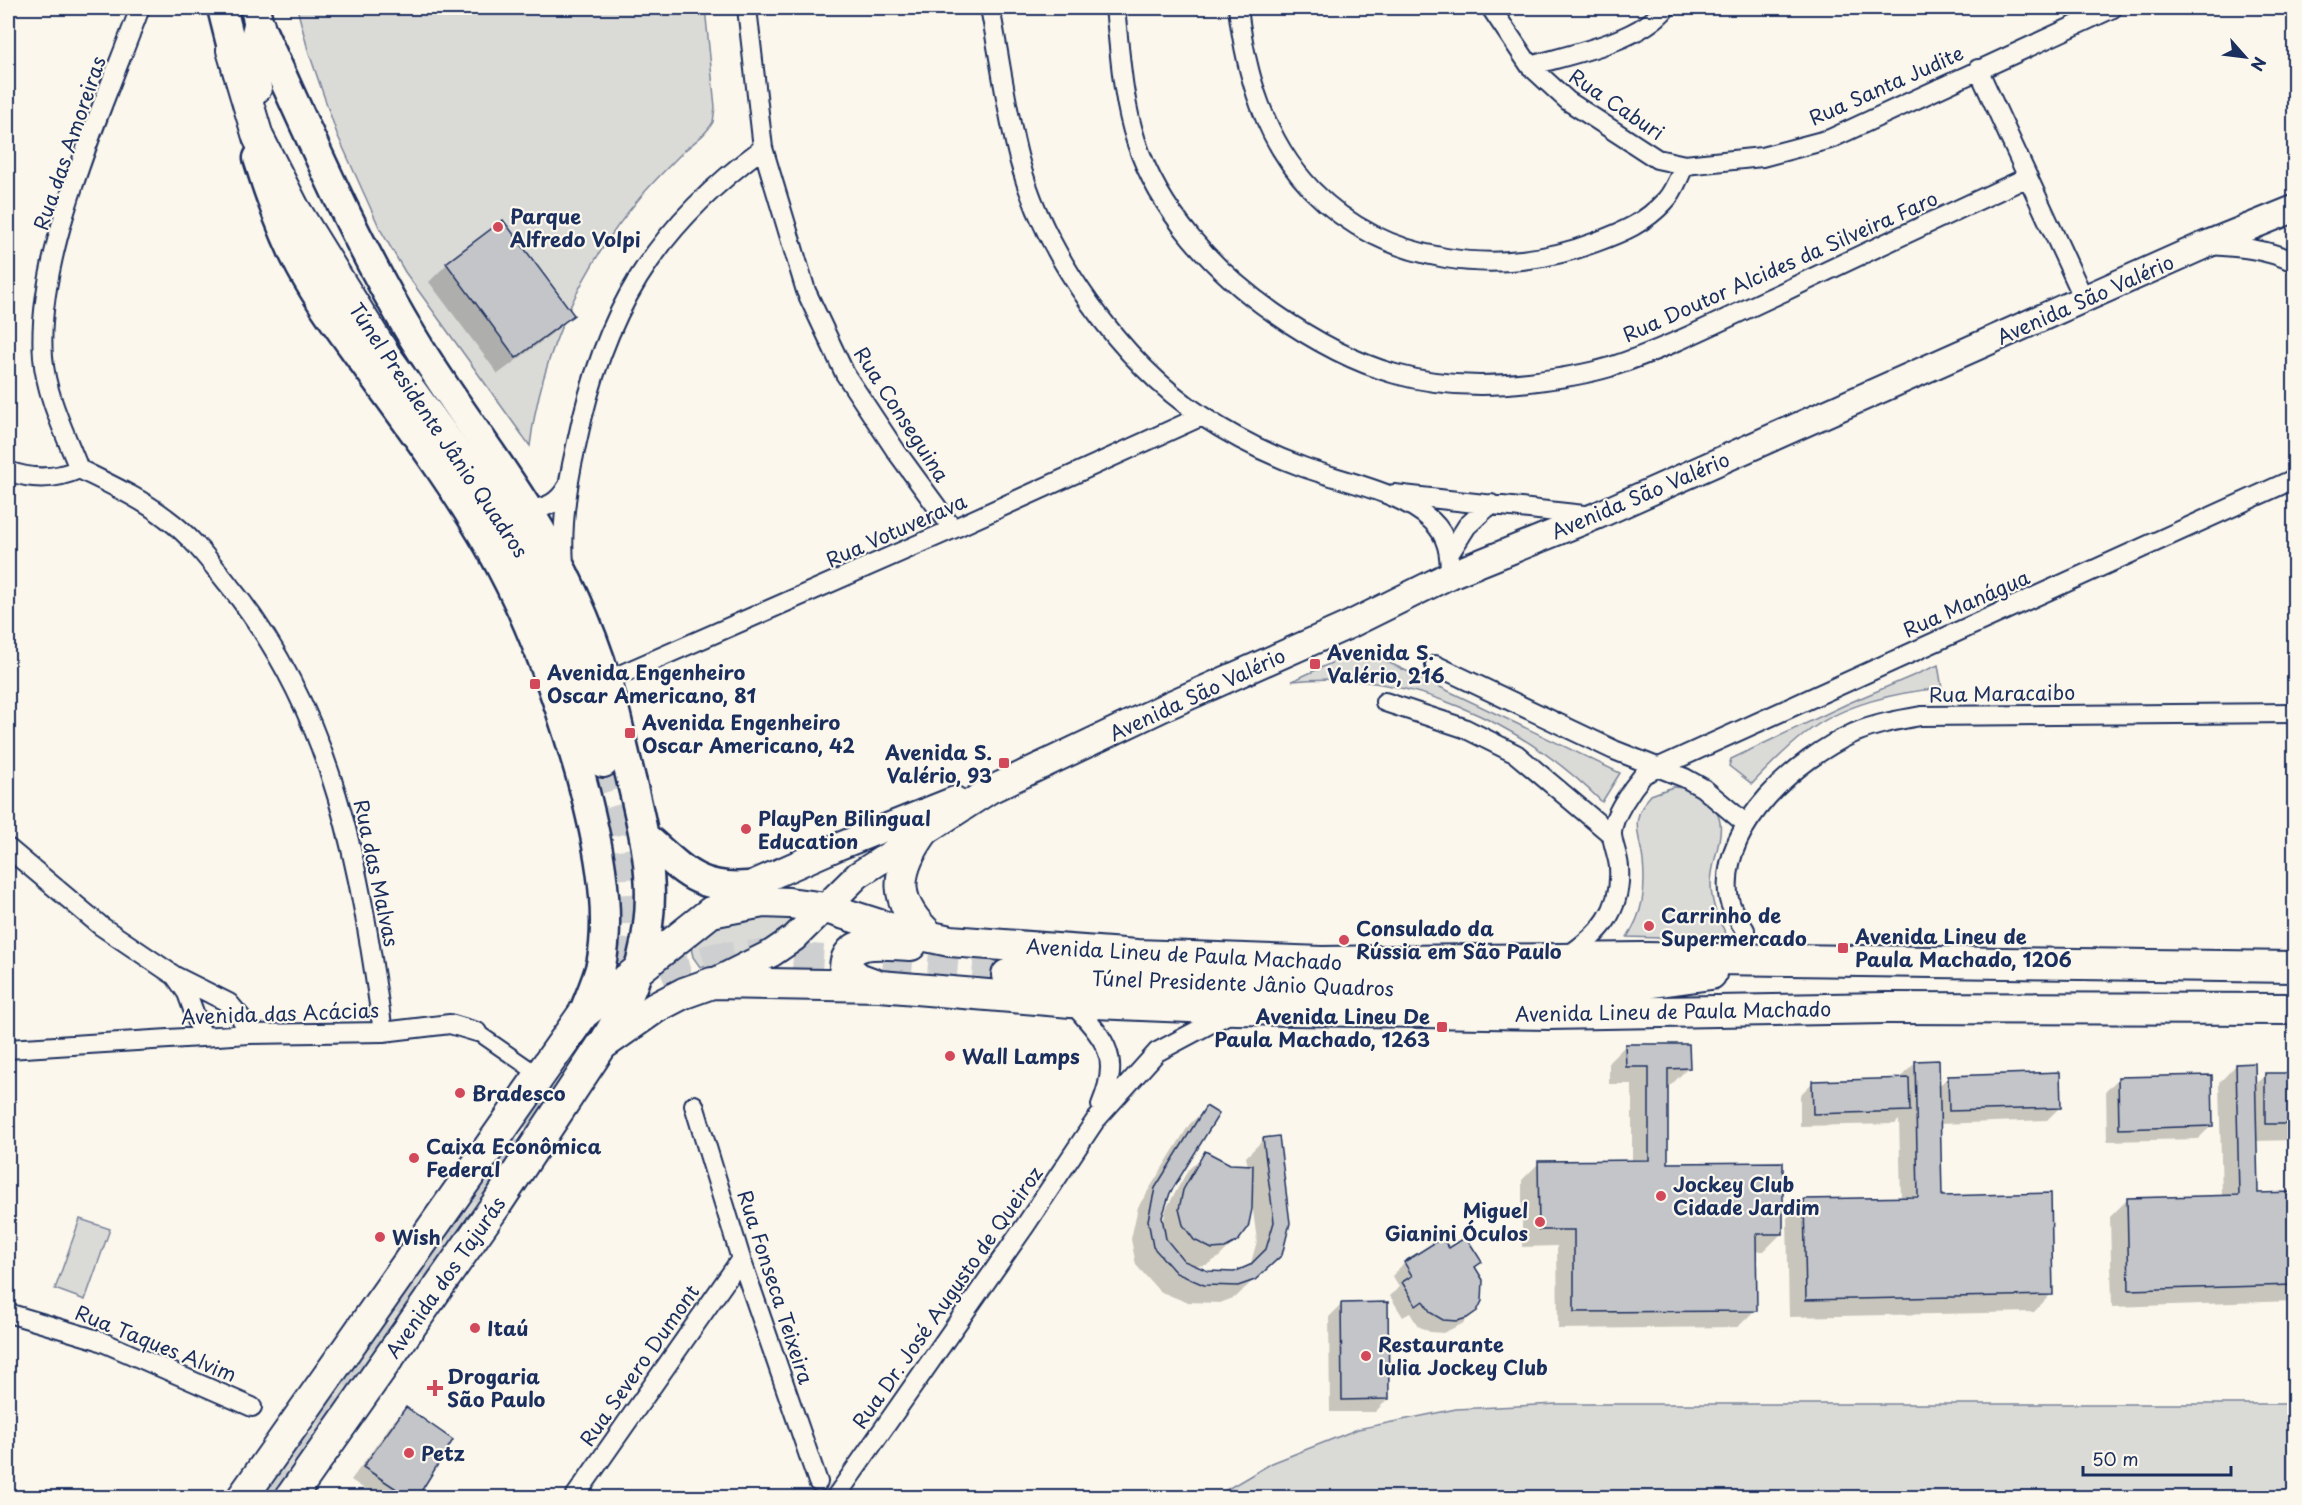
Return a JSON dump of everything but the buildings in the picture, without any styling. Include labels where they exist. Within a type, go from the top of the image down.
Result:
[{"type":"highway","name":"Túnel Presidente Jânio Quadros","points":[[257,16],[251,59],[252,76],[294,208]]},
{"type":"highway","name":"Túnel Presidente Jânio Quadros","points":[[232,50],[258,137],[294,208],[385,355],[493,504],[538,578],[585,697],[603,762]]},
{"type":"highway","points":[[923,832],[904,863],[900,888],[912,916],[940,939]]},
{"type":"highway","name":"Avenida Lineu de Paula Machado","points":[[583,1014],[635,979],[711,912],[763,902],[826,908],[940,939],[1137,955],[1322,962],[1824,960],[2295,967]]},
{"type":"highway","points":[[880,986],[848,971],[845,967],[850,952],[864,945],[924,944],[940,939]]},
{"type":"highway","name":"Túnel Presidente Jânio Quadros","points":[[1007,975],[1393,989],[1624,986],[1824,960]]},
{"type":"highway","name":"Avenida Lineu de Paula Machado","points":[[602,1045],[655,1008],[684,993],[712,983],[880,986],[1071,1002],[1236,1009],[1550,1014],[1886,1008],[2295,1009]]},
{"type":"highway","name":"Túnel Presidente Jânio Quadros","points":[[1624,986],[1746,1011]]},
{"type":"highway","name":"Avenida dos Tajurás","points":[[242,1497],[583,1014]]},
{"type":"highway","name":"Avenida dos Tajurás","points":[[290,1497],[496,1204],[602,1045]]},
{"type":"main road","points":[[222,8],[259,160],[277,217],[296,258],[327,311],[418,437],[488,543],[535,641],[566,725],[592,820],[605,933],[600,968],[583,1014]]},
{"type":"main road","name":"Avenida dos Tajurás","points":[[257,16],[344,212],[415,340],[528,509],[565,576],[606,681],[645,837],[649,896],[647,932],[635,979],[602,1045]]},
{"type":"main road","name":"Avenida São Valério","points":[[712,983],[772,953],[794,938],[858,876],[990,790],[1169,705],[1349,625],[1450,564],[1596,516],[2205,245],[2295,209]]},
{"type":"main road","name":"Avenida São Valério","points":[[711,912],[748,886],[933,807],[990,790]]},
{"type":"main road","points":[[645,837],[701,882],[713,886],[748,886]]},
{"type":"main road","points":[[603,900],[613,910],[627,913],[638,909],[649,896]]},
{"type":"street","name":"Rua das Amoreiras","points":[[79,469],[50,396],[43,357],[48,284],[67,207],[140,8]]},
{"type":"street","name":"Rua Conseguina","points":[[747,8],[763,148],[806,291],[844,374],[953,529]]},
{"type":"street","points":[[990,8],[1019,159],[1040,219],[1068,272],[1113,333],[1157,378],[1202,416],[1270,454],[1383,494],[1419,510],[1440,530],[1450,564]]},
{"type":"street","name":"Rua Doutor Alcides da Silveira Faro","points":[[1115,8],[1122,78],[1136,141],[1155,184],[1173,216],[1218,266],[1249,295],[1301,332],[1360,363],[1417,381],[1465,386],[1518,383],[1568,377],[1610,367],[1673,343],[2028,177]]},
{"type":"street","points":[[1238,8],[1257,103],[1281,150],[1311,189],[1336,211],[1364,231],[1402,247],[1442,258],[1481,262],[1530,261],[1567,254],[1637,226],[1667,200],[1685,165]]},
{"type":"street","name":"Rua Caburi","points":[[1491,8],[1530,66],[1568,101],[1657,159],[1685,165]]},
{"type":"street","points":[[1530,66],[1634,32],[1660,15],[1666,8]]},
{"type":"street","name":"Rua Santa Judite","points":[[1685,165],[1762,157],[1830,139],[2114,8]]},
{"type":"street","points":[[1978,69],[2084,299]]},
{"type":"street","points":[[565,576],[562,542],[567,487],[586,398],[604,344],[629,292],[688,212],[721,179],[763,148]]},
{"type":"street","points":[[2205,245],[2253,248],[2295,262]]},
{"type":"street","name":"Rua Votuverava","points":[[606,681],[953,529],[1202,416]]},
{"type":"street","points":[[8,471],[21,476],[46,479],[79,469]]},
{"type":"street","name":"Rua das Malvas","points":[[79,469],[143,501],[194,541],[251,612],[291,678],[322,747],[351,838],[371,948],[382,1032]]},
{"type":"street","name":"Rua Manágua","points":[[1612,835],[1620,810],[1634,786],[1644,774],[1656,767],[2295,479]]},
{"type":"street","points":[[528,509],[548,506],[562,495],[567,487]]},
{"type":"street","points":[[1383,494],[1596,516]]},
{"type":"street","points":[[1450,564],[1467,526],[1491,504]]},
{"type":"street","points":[[1435,665],[1702,788],[1746,824]]},
{"type":"street","points":[[1385,702],[1464,728],[1516,754],[1612,835],[1619,868],[1617,894],[1610,917],[1594,938],[1562,960]]},
{"type":"street","name":"Rua Maracaibo","points":[[1745,930],[1728,895],[1728,869],[1746,824],[1773,792],[1816,755],[1877,724],[1921,716],[2295,713]]},
{"type":"street","points":[[8,848],[101,926],[175,976],[229,1003],[240,1016],[249,1034]]},
{"type":"street","points":[[175,976],[187,993],[203,1037]]},
{"type":"street","points":[[1071,1002],[1102,1040],[1111,1063],[1108,1087],[1095,1121]]},
{"type":"street","points":[[1095,1121],[1157,1052],[1236,1009]]},
{"type":"street","name":"Avenida das Acácias","points":[[8,1049],[249,1034],[382,1032],[450,1024],[477,1032],[539,1075]]},
{"type":"street","name":"Rua Fonseca Teixeira","points":[[694,1105],[741,1259],[818,1482]]},
{"type":"street","name":"Rua Dr. José Augusto de Queiroz","points":[[835,1497],[1025,1226],[1095,1121]]},
{"type":"street","name":"Rua Severo Dumont","points":[[574,1497],[741,1259]]},
{"type":"street","name":"Rua Taques Alvim","points":[[8,1313],[98,1340],[252,1407]]},
{"type":"shaded area","name":"Parque Alfredo Volpi","points":[[297,8],[705,8],[715,107],[713,122],[704,134],[684,151],[643,194],[601,250],[583,281],[568,312],[544,378],[530,446],[405,272],[380,229],[337,134],[308,50]]},
{"type":"shaded area","points":[[1351,654],[1373,655],[1620,773],[1602,802],[1570,773],[1536,748],[1499,725],[1460,707],[1420,693],[1378,684],[1335,679],[1292,681]]},
{"type":"shaded area","points":[[1938,665],[1942,688],[1889,696],[1837,714],[1806,733],[1752,784],[1729,766],[1731,759],[1849,703]]},
{"type":"shaded area","points":[[1673,787],[1689,790],[1703,798],[1713,807],[1719,817],[1720,838],[1712,872],[1711,892],[1716,914],[1730,940],[1627,937],[1637,919],[1642,901],[1643,861],[1637,827],[1640,812],[1651,795]]},
{"type":"shaded area","points":[[784,912],[808,915],[760,949],[700,967],[693,957],[690,943],[709,928]]},
{"type":"shaded area","points":[[475,1191],[484,1197],[273,1497],[260,1498]]},
{"type":"shaded area","points":[[80,1219],[110,1229],[85,1300],[55,1289]]},
{"type":"shaded area","points":[[1557,1404],[2294,1404],[2294,1497],[1214,1497],[1272,1463],[1358,1429],[1456,1409]]},
{"type":"tunnel","points":[[603,762],[621,829],[626,855],[629,897],[626,965],[614,999]]},
{"type":"tunnel","points":[[619,991],[670,970],[718,957],[764,955],[1007,975]]},
{"type":"tunnel","points":[[270,1498],[556,1090]]},
{"type":"place","name":"Parque Alfredo Volpi","points":[[498,227]]},
{"type":"place","name":"Avenida S. Valério, 216","points":[[1315,664]]},
{"type":"place","name":"Avenida Engenheiro Oscar Americano, 81","points":[[535,684]]},
{"type":"place","name":"Avenida Engenheiro Oscar Americano, 42","points":[[630,733]]},
{"type":"place","name":"Avenida S. Valério, 93","points":[[1004,763]]},
{"type":"place","name":"PlayPen Bilingual Education","points":[[746,829]]},
{"type":"place","name":"Carrinho de Supermercado","points":[[1649,926]]},
{"type":"place","name":"Consulado da Rússia em São Paulo","points":[[1344,940]]},
{"type":"place","name":"Avenida Lineu de Paula Machado, 1206","points":[[1843,948]]},
{"type":"place","name":"Avenida Lineu De Paula Machado, 1263","points":[[1442,1027]]},
{"type":"place","name":"Wall Lamps","points":[[950,1056]]},
{"type":"place","name":"Bradesco","points":[[460,1093]]},
{"type":"place","name":"Caixa Econômica Federal","points":[[414,1158]]},
{"type":"place","name":"Jockey Club Cidade Jardim","points":[[1661,1196]]},
{"type":"place","name":"Miguel Gianini Óculos","points":[[1540,1222]]},
{"type":"place","name":"Wish","points":[[380,1237]]},
{"type":"place","name":"Itaú","points":[[475,1328]]},
{"type":"place","name":"Restaurante Iulia Jockey Club","points":[[1366,1356]]},
{"type":"place","name":"Drogaria São Paulo","points":[[435,1388]]},
{"type":"place","name":"Petz","points":[[409,1453]]}]
